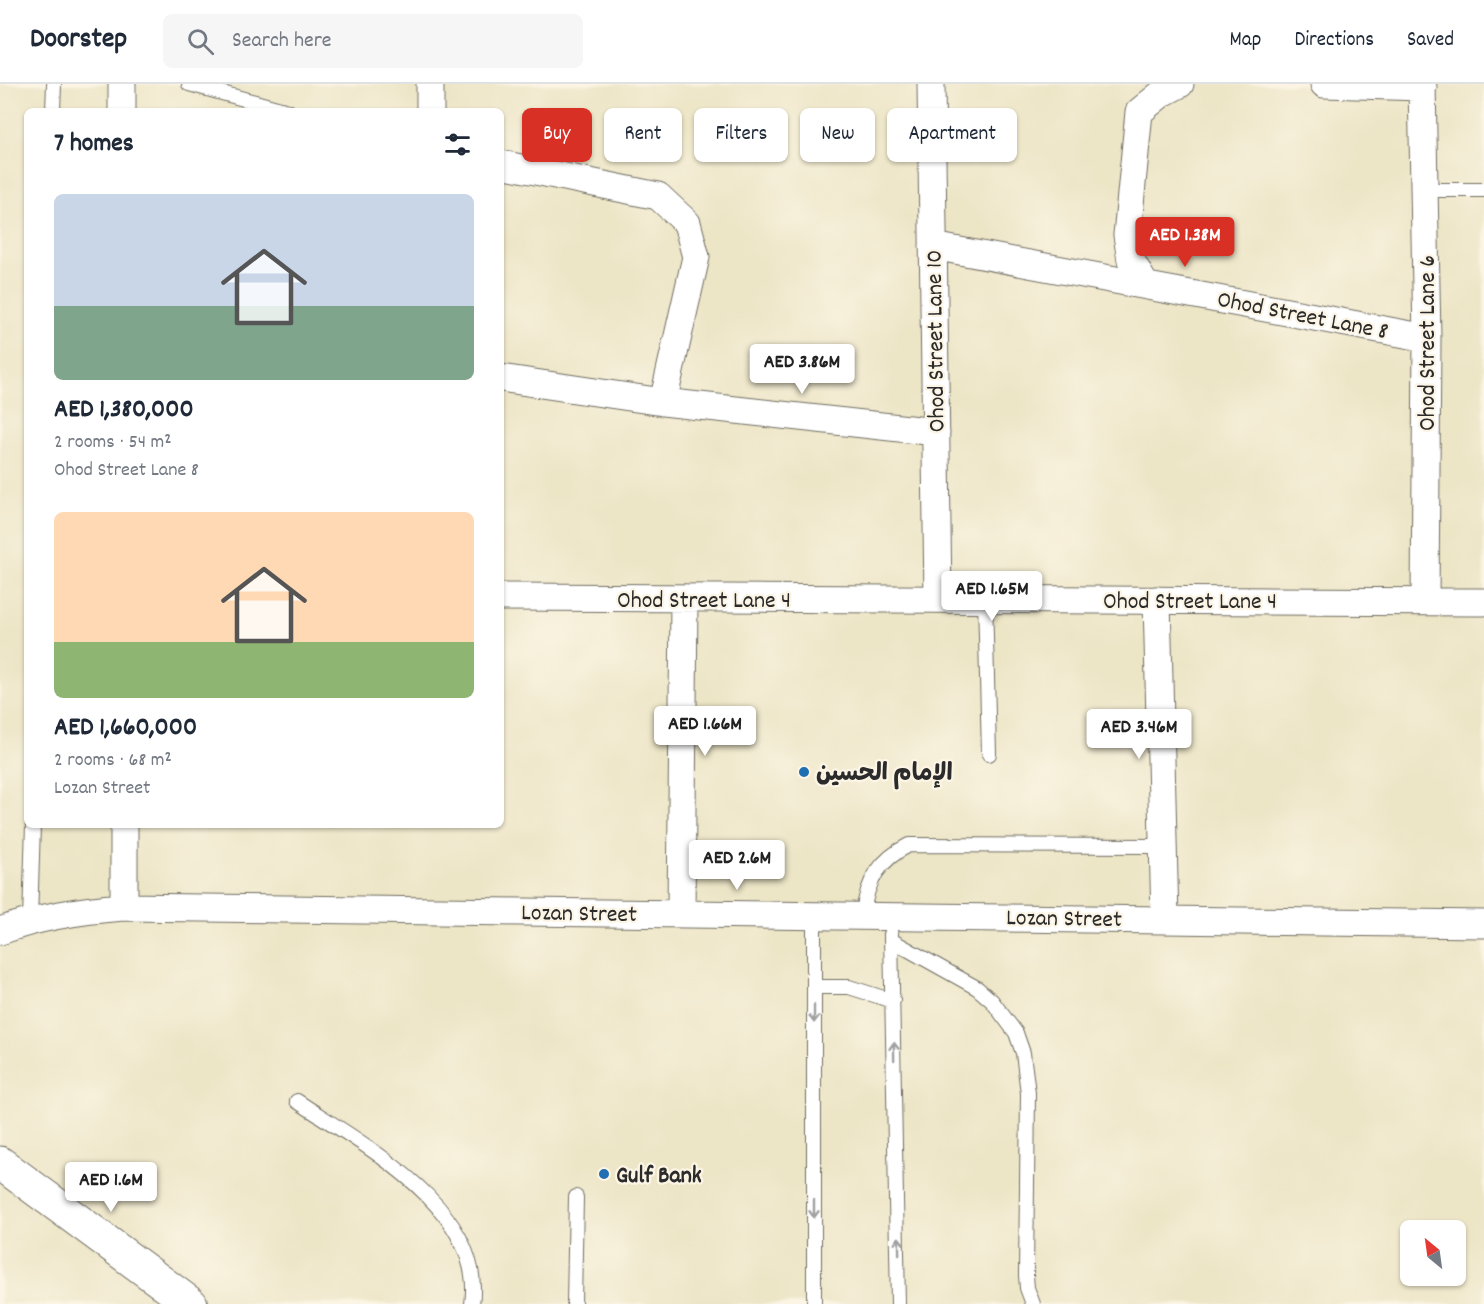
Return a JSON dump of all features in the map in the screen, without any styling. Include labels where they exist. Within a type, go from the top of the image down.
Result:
[{"type":"street","points":[[122,84],[122,108]]},
{"type":"street","points":[[430,84],[430,108]]},
{"type":"street","name":"Ohod Street Lane 10","points":[[931,84],[938,599]]},
{"type":"street","points":[[1144,283],[1131,260],[1127,235],[1139,111],[1161,94],[1180,84]]},
{"type":"street","points":[[1324,84],[1422,86]]},
{"type":"street","name":"Ohod Street Lane 6","points":[[1422,86],[1427,338],[1425,601]]},
{"type":"street","points":[[504,165],[658,196],[687,224],[696,257],[663,402]]},
{"type":"street","name":"Ohod Street Lane 8","points":[[933,246],[1144,283],[1427,338]]},
{"type":"street","points":[[504,378],[663,402],[936,432]]},
{"type":"street","name":"Ohod Street Lane 4","points":[[504,597],[684,600],[1484,602]]},
{"type":"street","points":[[681,913],[684,600]]},
{"type":"street","points":[[1157,600],[1165,919]]},
{"type":"street","points":[[124,828],[124,907]]},
{"type":"street","name":"Lozan Street","points":[[0,931],[30,920],[82,910],[124,907],[863,914],[891,927],[1165,919],[1484,924]]},
{"type":"street","points":[[0,1163],[191,1304]]},
{"type":"lane","points":[[53,108],[54,84]]},
{"type":"lane","points":[[189,84],[277,108]]},
{"type":"lane","points":[[1425,190],[1484,190]]},
{"type":"lane","points":[[985,599],[989,754]]},
{"type":"lane","points":[[30,920],[33,828]]},
{"type":"lane","points":[[863,914],[866,892],[878,870],[889,855],[909,844],[1163,846]]},
{"type":"lane","points":[[814,914],[814,1304]]},
{"type":"lane","points":[[891,927],[898,1304]]},
{"type":"lane","points":[[891,927],[977,988],[1006,1016],[1020,1043],[1028,1072],[1026,1275],[1027,1288],[1033,1304]]},
{"type":"lane","points":[[814,987],[849,987],[893,1001]]},
{"type":"lane","points":[[297,1101],[403,1171],[431,1202],[455,1231],[469,1257],[474,1286],[472,1304]]},
{"type":"lane","points":[[574,1304],[576,1197]]},
{"type":"place","name":"الإمام الحسين","points":[[804,772]]},
{"type":"place","name":"Gulf Bank","points":[[604,1174]]}]
